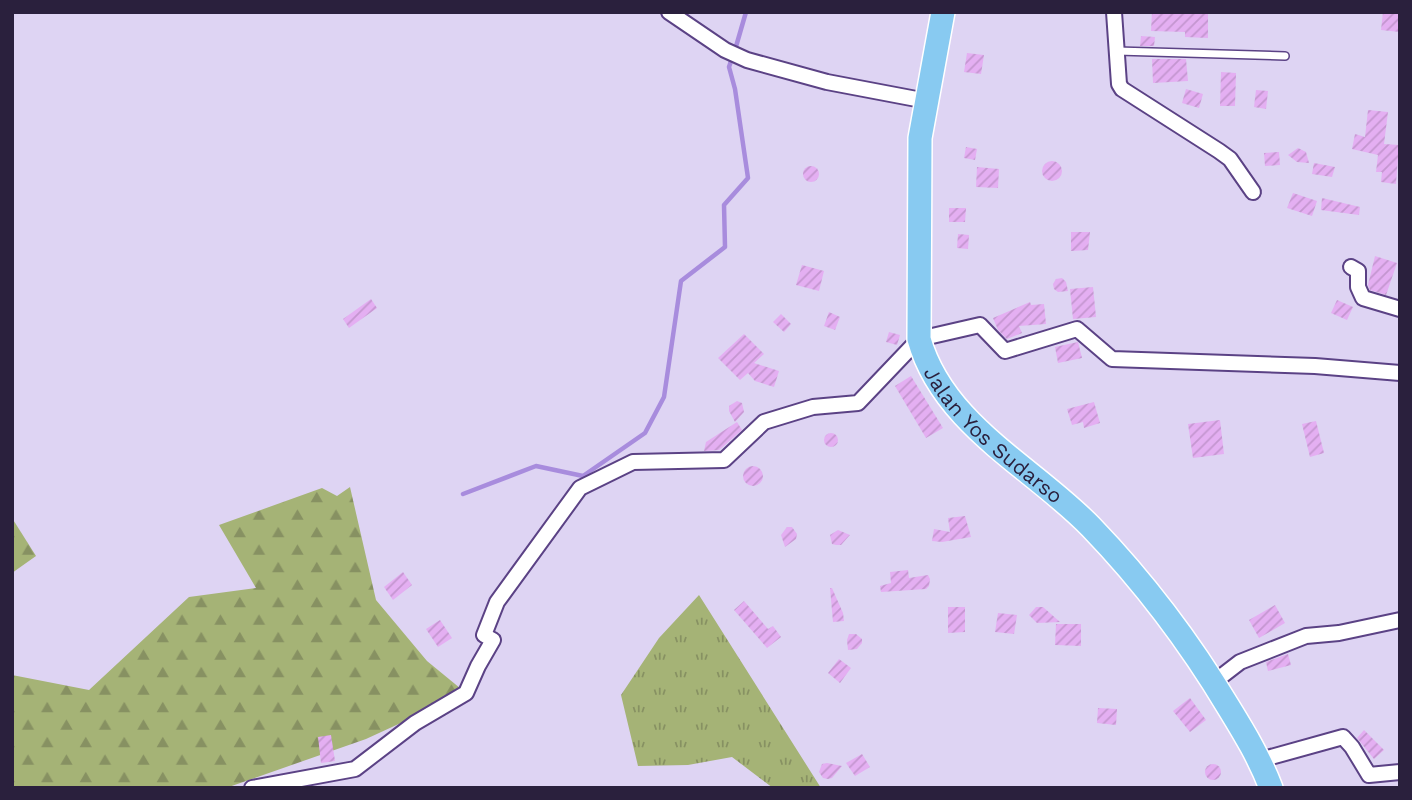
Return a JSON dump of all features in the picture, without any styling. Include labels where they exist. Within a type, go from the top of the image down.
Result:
[{"type":"main road","name":"Jalan Yos Sudarso","points":[[943,12],[920,138],[919,339],[930,371],[952,404],[1090,525],[1170,618],[1214,682],[1260,760],[1271,788]]},
{"type":"street","points":[[669,12],[731,53],[827,82],[927,101]]},
{"type":"street","points":[[1114,12],[1119,84],[1122,89],[1219,150],[1230,159],[1253,192]]},
{"type":"street","points":[[1351,267],[1357,271],[1358,288],[1363,299],[1400,309]]},
{"type":"street","points":[[252,788],[355,769],[415,723],[466,693],[493,640],[484,635],[497,602],[580,488],[634,462],[724,460],[764,422],[813,407],[858,403],[919,339],[980,325],[1005,352],[1077,329],[1112,359],[1315,366],[1400,373]]},
{"type":"street","points":[[1214,682],[1240,663],[1306,636],[1339,633],[1400,620]]},
{"type":"street","points":[[1260,760],[1343,737],[1369,775],[1400,772]]},
{"type":"lane","points":[[1116,51],[1285,56]]},
{"type":"green space","points":[[350,487],[376,600],[427,661],[466,693],[366,739],[226,788],[12,788],[12,675],[89,690],[189,597],[256,588],[219,525],[322,488],[337,496]]},
{"type":"green space","points":[[12,518],[36,556],[12,573]]},
{"type":"green space","points":[[699,595],[821,788],[773,788],[732,757],[688,765],[638,766],[621,695],[659,638]]},
{"type":"building","points":[[1152,12],[1208,12],[1208,38],[1185,37],[1185,32],[1151,31]]},
{"type":"building","points":[[1383,12],[1400,12],[1400,32],[1381,30]]},
{"type":"building","points":[[1141,36],[1155,37],[1154,46],[1140,46]]},
{"type":"building","points":[[967,53],[984,55],[981,74],[964,72]]},
{"type":"building","points":[[1152,59],[1186,59],[1188,81],[1153,83]]},
{"type":"building","points":[[1221,72],[1236,73],[1235,106],[1220,106]]},
{"type":"building","points":[[1186,89],[1203,94],[1199,108],[1182,103]]},
{"type":"building","points":[[1256,90],[1268,91],[1266,109],[1254,107]]},
{"type":"building","points":[[1368,110],[1388,112],[1384,144],[1399,145],[1396,184],[1381,182],[1382,172],[1376,172],[1378,155],[1352,149],[1355,134],[1365,137]]},
{"type":"building","points":[[966,147],[977,149],[975,160],[964,158]]},
{"type":"building","points":[[1298,148],[1306,152],[1309,163],[1297,162],[1288,155]]},
{"type":"building","points":[[1279,152],[1280,165],[1265,166],[1264,153]]},
{"type":"building","points":[[1052,161],[1059,164],[1062,171],[1059,178],[1052,181],[1045,178],[1042,171],[1045,164]]},
{"type":"building","points":[[1314,163],[1335,167],[1332,177],[1312,174]]},
{"type":"building","points":[[808,166],[814,166],[819,174],[817,180],[808,182],[803,177],[803,171]]},
{"type":"building","points":[[977,167],[999,169],[998,188],[976,187]]},
{"type":"building","points":[[1293,193],[1317,201],[1312,216],[1287,208]]},
{"type":"building","points":[[1322,198],[1360,207],[1359,215],[1321,210]]},
{"type":"building","points":[[949,208],[966,208],[965,222],[949,222]]},
{"type":"building","points":[[1071,232],[1090,232],[1088,250],[1071,251]]},
{"type":"building","points":[[958,234],[969,235],[968,249],[957,248]]},
{"type":"building","points":[[1375,256],[1397,263],[1386,295],[1370,290],[1368,285]]},
{"type":"building","points":[[802,265],[824,271],[819,291],[796,285]]},
{"type":"building","points":[[1062,278],[1068,291],[1058,292],[1053,284],[1056,279]]},
{"type":"building","points":[[1093,287],[1096,317],[1073,319],[1070,289]]},
{"type":"building","points":[[371,299],[377,308],[349,328],[343,319]]},
{"type":"building","points":[[1337,300],[1353,307],[1347,320],[1331,313]]},
{"type":"building","points":[[1030,302],[1031,305],[1044,304],[1046,324],[1019,326],[1022,333],[1007,339],[998,330],[993,318]]},
{"type":"building","points":[[829,312],[840,317],[835,330],[824,326]]},
{"type":"building","points":[[781,314],[791,324],[784,332],[773,322]]},
{"type":"building","points":[[889,332],[900,335],[897,345],[886,342]]},
{"type":"building","points":[[744,334],[764,354],[754,363],[779,371],[774,387],[755,381],[748,373],[740,380],[718,358]]},
{"type":"building","points":[[1078,342],[1082,358],[1058,363],[1055,347]]},
{"type":"building","points":[[911,376],[943,428],[926,438],[895,386]]},
{"type":"building","points":[[737,401],[742,403],[744,412],[735,422],[729,406]]},
{"type":"building","points":[[1094,402],[1100,423],[1084,428],[1083,422],[1072,425],[1067,409]]},
{"type":"building","points":[[1220,420],[1224,454],[1193,458],[1188,424]]},
{"type":"building","points":[[1316,421],[1324,453],[1310,457],[1302,424]]},
{"type":"building","points":[[737,422],[742,430],[725,445],[719,450],[704,451],[706,442]]},
{"type":"building","points":[[828,433],[834,433],[838,440],[834,447],[828,447],[824,443],[824,437]]},
{"type":"building","points":[[753,466],[760,469],[763,476],[760,483],[753,486],[746,483],[743,476],[746,469]]},
{"type":"building","points":[[965,516],[971,537],[932,541],[934,529],[950,532],[948,518]]},
{"type":"building","points":[[787,527],[792,527],[797,534],[796,539],[785,547],[781,535]]},
{"type":"building","points":[[838,530],[850,535],[841,545],[832,544],[830,535]]},
{"type":"building","points":[[908,570],[909,578],[928,575],[929,586],[926,589],[881,592],[880,586],[891,583],[890,572]]},
{"type":"building","points":[[403,572],[412,585],[393,600],[384,587]]},
{"type":"building","points":[[830,588],[843,613],[844,621],[833,622]]},
{"type":"building","points":[[744,601],[768,629],[773,626],[781,637],[767,648],[734,610]]},
{"type":"building","points":[[1275,605],[1285,623],[1259,638],[1249,620]]},
{"type":"building","points":[[948,607],[965,607],[965,632],[948,633]]},
{"type":"building","points":[[1036,607],[1043,607],[1060,622],[1037,623],[1029,615]]},
{"type":"building","points":[[998,613],[1017,615],[1014,634],[995,632]]},
{"type":"building","points":[[440,620],[452,638],[438,647],[426,629]]},
{"type":"building","points":[[1056,624],[1081,624],[1081,646],[1055,645]]},
{"type":"building","points":[[849,634],[856,634],[862,639],[857,649],[848,650]]},
{"type":"building","points":[[1288,654],[1291,665],[1268,671],[1266,662]]},
{"type":"building","points":[[839,659],[851,668],[840,683],[828,673]]},
{"type":"building","points":[[1190,698],[1206,720],[1190,732],[1173,711]]},
{"type":"building","points":[[1098,708],[1117,709],[1116,725],[1097,723]]},
{"type":"building","points":[[1364,730],[1384,750],[1374,759],[1357,738]]},
{"type":"building","points":[[331,735],[335,761],[321,763],[318,737]]},
{"type":"building","points":[[862,754],[870,767],[855,776],[846,763]]},
{"type":"building","points":[[822,764],[842,766],[828,779],[823,778],[819,772]]},
{"type":"building","points":[[1210,764],[1216,764],[1221,772],[1219,778],[1210,780],[1205,775],[1205,769]]},
{"type":"waterway","points":[[735,50],[746,12]]},
{"type":"waterway","points":[[463,494],[536,466],[583,476],[645,433],[664,397],[681,281],[725,247],[724,205],[748,178],[735,89],[729,67],[732,58]]}]
